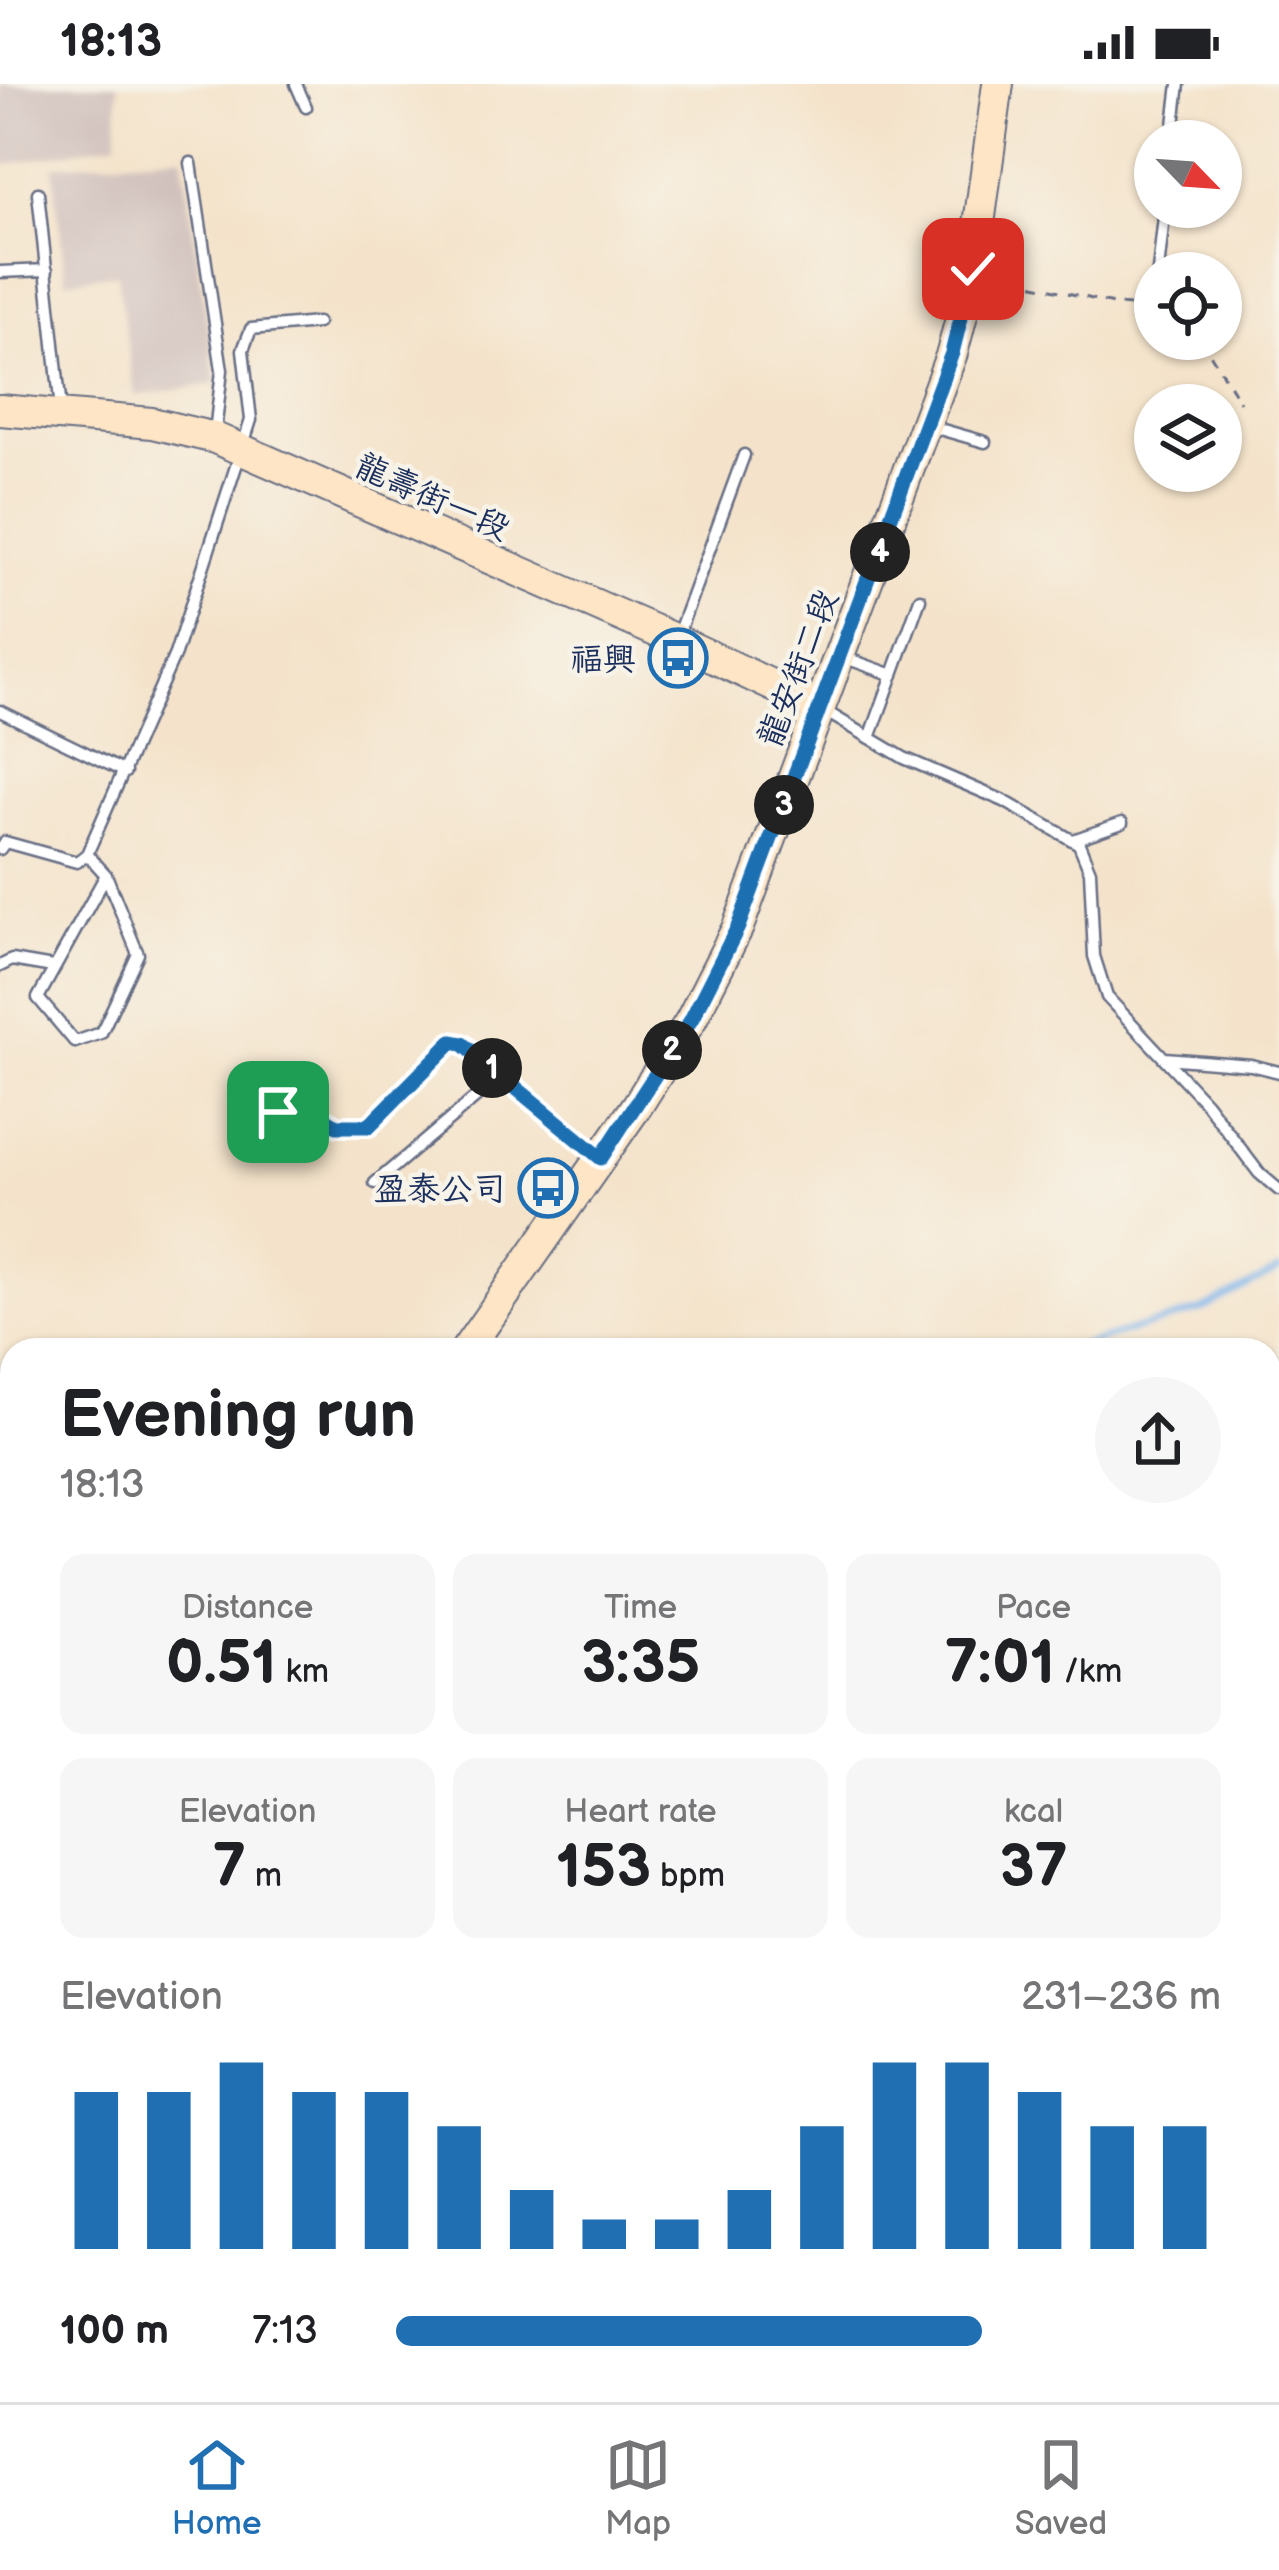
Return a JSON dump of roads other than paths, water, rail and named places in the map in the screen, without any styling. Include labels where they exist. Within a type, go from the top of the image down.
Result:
[{"type":"street","name":"龍安街二段","points":[[474,1338],[691,1020],[738,927],[952,353],[973,269],[998,84]]},
{"type":"street","name":"龍壽街一段","points":[[0,410],[152,423],[228,444],[820,708]]},
{"type":"lane","points":[[296,84],[306,107]]},
{"type":"lane","points":[[1175,120],[1179,84]]},
{"type":"lane","points":[[0,849],[5,842],[77,862],[87,854],[175,654],[228,444],[223,370],[191,163]]},
{"type":"lane","points":[[38,193],[61,416]]},
{"type":"lane","points":[[0,272],[47,270]]},
{"type":"lane","points":[[228,444],[251,420],[243,350],[250,329],[317,323]]},
{"type":"lane","points":[[926,425],[985,442]]},
{"type":"lane","points":[[676,640],[744,455]]},
{"type":"lane","points":[[870,738],[920,599]]},
{"type":"lane","points":[[840,656],[893,675]]},
{"type":"lane","points":[[820,708],[904,758],[1004,801],[1079,844],[1090,871],[1094,956],[1107,997],[1206,1103],[1259,1173],[1279,1190]]},
{"type":"lane","points":[[0,711],[124,772]]},
{"type":"lane","points":[[1073,840],[1122,823]]},
{"type":"lane","points":[[87,854],[106,875],[138,954],[101,1033],[75,1042],[38,998],[106,875]]},
{"type":"lane","points":[[0,967],[12,960],[53,967]]},
{"type":"lane","points":[[278,1112],[293,1100],[337,1126],[369,1126],[452,1042],[463,1044],[601,1158]]},
{"type":"lane","points":[[1165,1058],[1279,1072]]},
{"type":"lane","points":[[375,1183],[501,1076]]},
{"type":"waterway","points":[[1106,1338],[1202,1310],[1279,1270]]},
{"type":"place","name":"福興","points":[[678,658]]},
{"type":"place","name":"盈泰公司","points":[[548,1188]]}]
